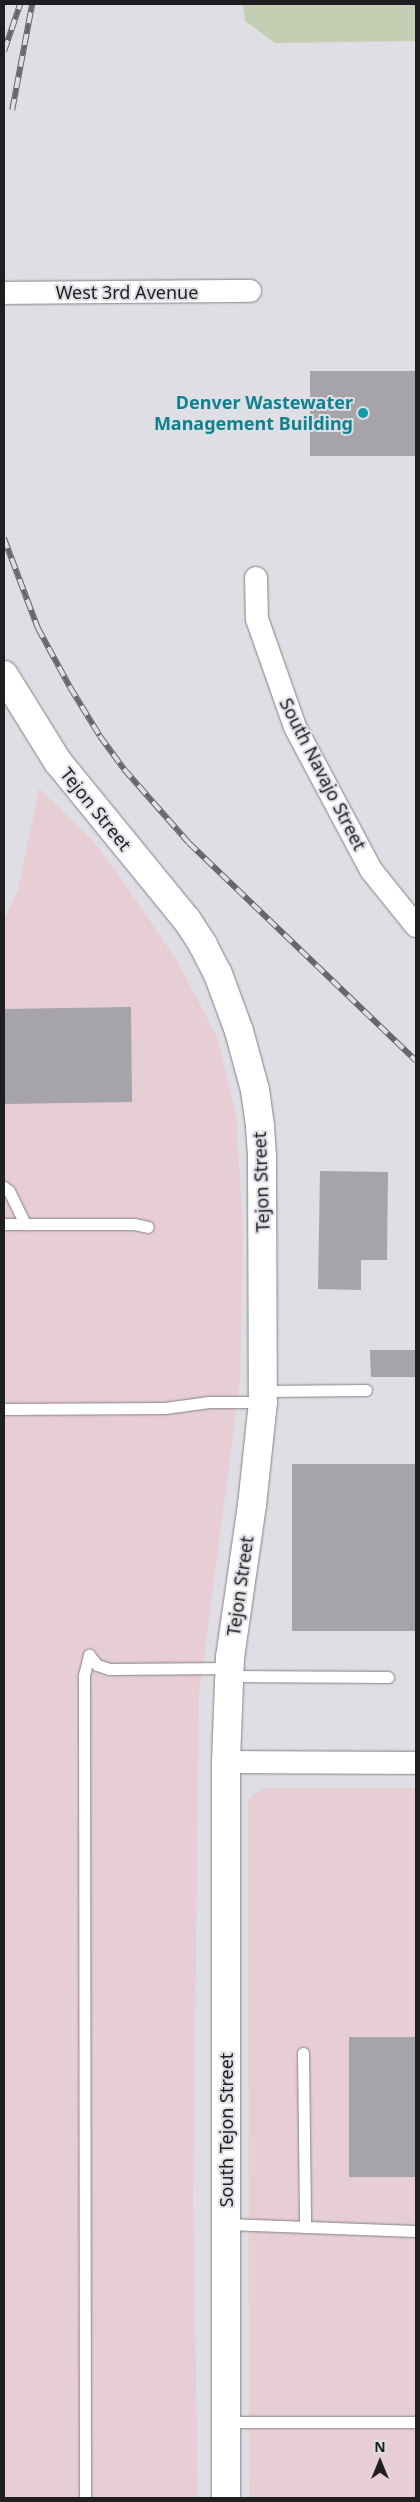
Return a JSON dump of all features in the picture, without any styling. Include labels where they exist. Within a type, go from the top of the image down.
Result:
[{"type":"street","name":"West 3rd Avenue","points":[[4,293],[250,291]]},
{"type":"street","name":"South Navajo Street","points":[[256,578],[257,619],[294,727],[371,870],[416,926]]},
{"type":"street","name":"Tejon Street","points":[[4,676],[58,762],[187,920],[207,952],[230,1005],[255,1090],[261,1143],[263,1397],[229,1672],[226,1762]]},
{"type":"street","points":[[226,1762],[416,1763]]},
{"type":"street","name":"South Tejon Street","points":[[226,1762],[226,2498]]},
{"type":"lane","points":[[4,1187],[9,1191],[25,1224]]},
{"type":"lane","points":[[4,1224],[134,1224],[148,1227]]},
{"type":"lane","points":[[4,1409],[165,1408],[263,1397],[366,1390]]},
{"type":"lane","points":[[85,2498],[84,1675],[89,1655],[97,1665],[109,1669],[388,1677]]},
{"type":"lane","points":[[303,2054],[305,2227]]},
{"type":"lane","points":[[226,2224],[416,2230]]},
{"type":"lane","points":[[226,2422],[416,2422]]},
{"type":"shaded area","points":[[39,788],[94,842],[179,964],[218,1039],[236,1116],[243,1230],[240,1382],[199,1696],[193,2200],[198,2498],[4,2498],[4,920],[18,890]]},
{"type":"shaded area","points":[[265,1788],[416,1788],[416,2498],[249,2498],[248,1802],[252,1796]]},
{"type":"green space","points":[[243,4],[416,4],[416,41],[275,43],[245,21]]},
{"type":"building","name":"Denver Wastewater Management Building","points":[[310,371],[416,371],[416,456],[310,456]]},
{"type":"building","points":[[131,1007],[132,1102],[4,1104],[4,1009]]},
{"type":"building","points":[[320,1171],[388,1172],[387,1260],[361,1260],[361,1290],[318,1289]]},
{"type":"building","points":[[370,1350],[416,1350],[416,1377],[371,1377]]},
{"type":"building","points":[[292,1464],[416,1464],[416,1631],[292,1631]]},
{"type":"building","points":[[349,2037],[416,2037],[416,2177],[349,2177]]},
{"type":"railway","points":[[4,51],[20,4]]},
{"type":"railway","points":[[12,110],[32,4]]},
{"type":"railway","points":[[4,538],[38,628],[70,687],[100,736],[124,769],[189,843],[416,1061]]},
{"type":"place","name":"Denver Wastewater Management Building","points":[[363,413]]}]
